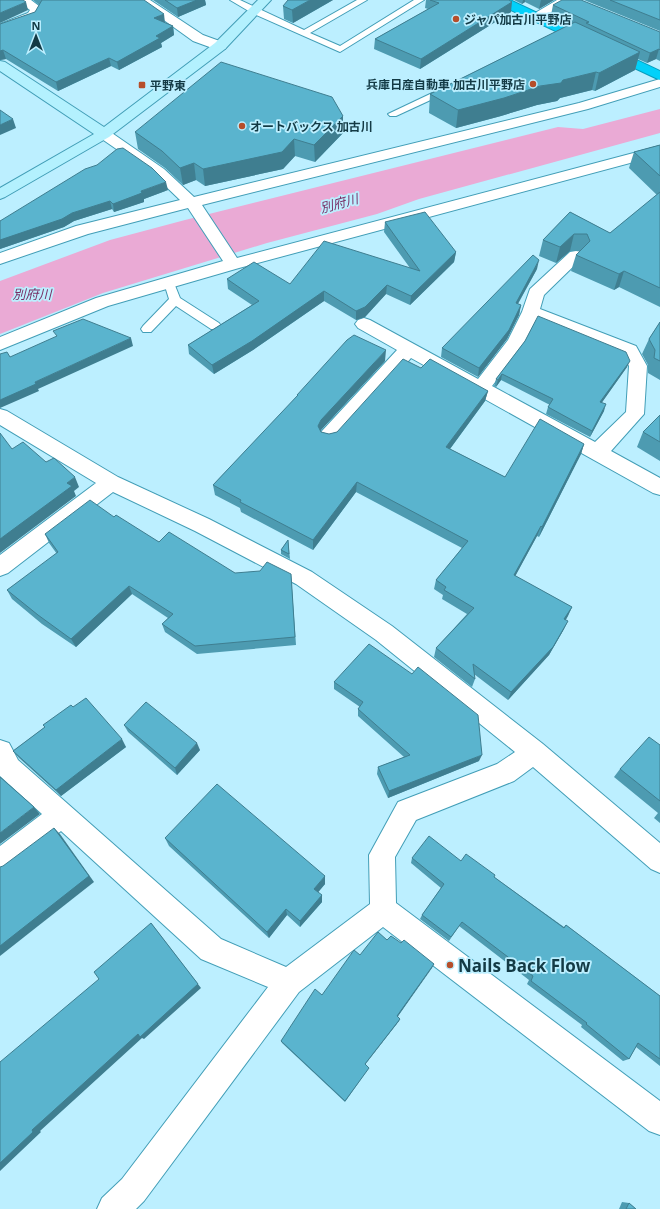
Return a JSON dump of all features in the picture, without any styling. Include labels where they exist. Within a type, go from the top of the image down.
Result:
[{"type":"highway","points":[[500,0],[660,76]]},
{"type":"street","points":[[0,30],[33,16],[37,9],[22,0]]},
{"type":"street","points":[[142,0],[198,38],[220,46]]},
{"type":"street","points":[[0,194],[104,134],[220,46],[265,0]]},
{"type":"street","points":[[536,16],[571,1]]},
{"type":"street","points":[[1,66],[159,172],[193,204],[232,261]]},
{"type":"street","points":[[0,259],[82,230],[193,204],[583,106],[660,83]]},
{"type":"street","points":[[0,344],[102,302],[169,283],[232,261],[660,150]]},
{"type":"street","points":[[481,388],[516,343],[531,312],[536,293],[576,256]]},
{"type":"street","points":[[531,312],[630,350],[638,366],[634,414],[598,452]]},
{"type":"street","points":[[364,324],[660,486]]},
{"type":"street","points":[[329,436],[410,349]]},
{"type":"street","points":[[0,416],[111,482],[202,525],[304,578],[384,633],[534,752],[660,860]]},
{"type":"street","points":[[0,567],[111,482]]},
{"type":"street","points":[[0,751],[9,768],[211,949],[289,982]]},
{"type":"street","points":[[383,910],[382,855],[407,812],[505,773],[534,752]]},
{"type":"street","points":[[0,862],[62,814]]},
{"type":"street","points":[[113,1209],[133,1190],[289,982],[383,910]]},
{"type":"street","points":[[383,910],[660,1120]]},
{"type":"lane","points":[[234,0],[304,34],[340,49],[420,0]]},
{"type":"lane","points":[[304,34],[363,0]]},
{"type":"lane","points":[[555,39],[569,32]]},
{"type":"lane","points":[[393,114],[456,85]]},
{"type":"lane","points":[[169,283],[174,300],[215,326]]},
{"type":"lane","points":[[147,328],[174,300]]},
{"type":"water","name":"別府川","points":[[660,109],[660,133],[419,199],[377,214],[267,243],[103,293],[0,334],[0,281],[110,240],[558,127],[583,129]]},
{"type":"building","points":[[0,0],[23,0],[26,2],[0,13]]},
{"type":"building","points":[[42,0],[144,0],[164,14],[154,18],[173,26],[156,36],[160,38],[117,62],[109,58],[56,82],[3,50],[0,51],[0,24],[35,12]]},
{"type":"building","points":[[165,0],[197,0],[177,8]]},
{"type":"building","points":[[288,0],[310,0],[292,10],[283,6]]},
{"type":"building","points":[[430,0],[509,0],[512,2],[421,59],[375,39],[439,3]]},
{"type":"building","points":[[562,0],[581,0],[660,32],[660,50],[659,49],[650,53],[586,23],[589,22],[553,5]]},
{"type":"building","points":[[610,0],[660,0],[660,20]]},
{"type":"building","points":[[575,22],[640,52],[599,73],[596,72],[563,80],[561,83],[540,86],[504,98],[458,110],[430,94]]},
{"type":"building","points":[[221,62],[332,97],[343,116],[314,145],[294,139],[282,152],[203,169],[194,163],[180,168],[162,151],[135,132]]},
{"type":"building","points":[[0,110],[13,119],[0,125]]},
{"type":"building","points":[[660,145],[660,176],[634,152]]},
{"type":"building","points":[[123,148],[152,168],[166,182],[141,191],[142,193],[113,204],[110,201],[72,213],[62,219],[0,240],[0,221],[85,169],[97,165],[117,149]]},
{"type":"building","points":[[660,192],[660,288],[624,271],[619,274],[576,255],[590,241],[587,234],[574,234],[560,247],[543,240],[570,212],[610,233]]},
{"type":"building","points":[[425,212],[456,252],[411,296],[387,285],[365,307],[356,311],[324,291],[252,341],[212,365],[188,345],[259,301],[227,279],[254,262],[290,284],[324,241],[420,271],[385,222]]},
{"type":"building","points":[[533,255],[539,260],[516,303],[521,305],[509,330],[479,368],[442,348]]},
{"type":"building","points":[[538,316],[626,352],[630,361],[600,402],[606,404],[592,431],[548,407],[553,399],[502,374],[498,380],[496,379],[525,341]]},
{"type":"building","points":[[83,319],[131,338],[35,382],[36,384],[0,400],[0,354],[7,352],[10,357],[57,336],[53,331]]},
{"type":"building","points":[[660,322],[660,361],[654,358],[655,350],[649,339]]},
{"type":"building","points":[[354,335],[386,350],[321,420],[318,426],[321,432],[329,434],[337,432],[403,359],[421,368],[430,359],[488,391],[446,447],[505,477],[540,419],[584,444],[542,527],[541,526],[514,575],[572,607],[564,619],[568,621],[553,647],[511,692],[473,664],[475,679],[436,648],[474,608],[444,590],[446,587],[436,580],[468,541],[357,482],[313,540],[240,502],[241,500],[213,485],[298,395],[347,340]]},
{"type":"building","points":[[660,415],[660,442],[643,432]]},
{"type":"building","points":[[0,433],[12,449],[23,442],[46,462],[54,458],[75,477],[67,483],[72,486],[0,539]]},
{"type":"building","points":[[90,500],[114,517],[116,515],[159,542],[169,532],[235,573],[260,571],[267,562],[291,574],[295,637],[195,646],[162,624],[173,614],[129,586],[71,639],[7,590],[58,552],[45,534]]},
{"type":"building","points":[[288,540],[289,554],[281,550]]},
{"type":"building","points":[[369,644],[412,674],[418,667],[478,715],[482,755],[389,791],[378,767],[410,755],[358,709],[363,702],[334,682]]},
{"type":"building","points":[[86,698],[122,739],[56,790],[13,751],[45,727],[43,725],[71,705],[73,707]]},
{"type":"building","points":[[146,702],[197,743],[175,768],[124,725]]},
{"type":"building","points":[[649,737],[660,745],[660,801],[620,769]]},
{"type":"building","points":[[0,777],[34,807],[0,833]]},
{"type":"building","points":[[217,784],[325,876],[314,889],[322,895],[300,921],[286,909],[267,932],[165,838]]},
{"type":"building","points":[[54,828],[89,876],[0,946],[0,867]]},
{"type":"building","points":[[429,836],[461,861],[466,854],[495,875],[494,877],[564,928],[566,925],[660,996],[660,1059],[638,1043],[629,1059],[586,1024],[587,1023],[531,981],[533,976],[462,922],[451,937],[422,915],[444,884],[412,858]]},
{"type":"building","points":[[151,923],[198,984],[140,1037],[138,1034],[32,1130],[33,1132],[0,1163],[0,1062],[99,979],[94,972]]},
{"type":"building","points":[[378,932],[387,940],[391,936],[401,943],[404,940],[434,964],[397,1016],[400,1019],[365,1064],[369,1068],[345,1101],[281,1041],[315,989],[322,995],[354,950],[360,955]]},
{"type":"building","points":[[629,1203],[636,1209],[626,1209]]},
{"type":"place","name":"ジャパ加古川平野店","points":[[456,19]]},
{"type":"place","name":"兵庫日産自動車 加古川平野店","points":[[533,84]]},
{"type":"place","name":"平野東","points":[[142,85]]},
{"type":"place","name":"オートバックス 加古川","points":[[242,126]]},
{"type":"place","name":"Nails Back Flow","points":[[450,965]]}]
